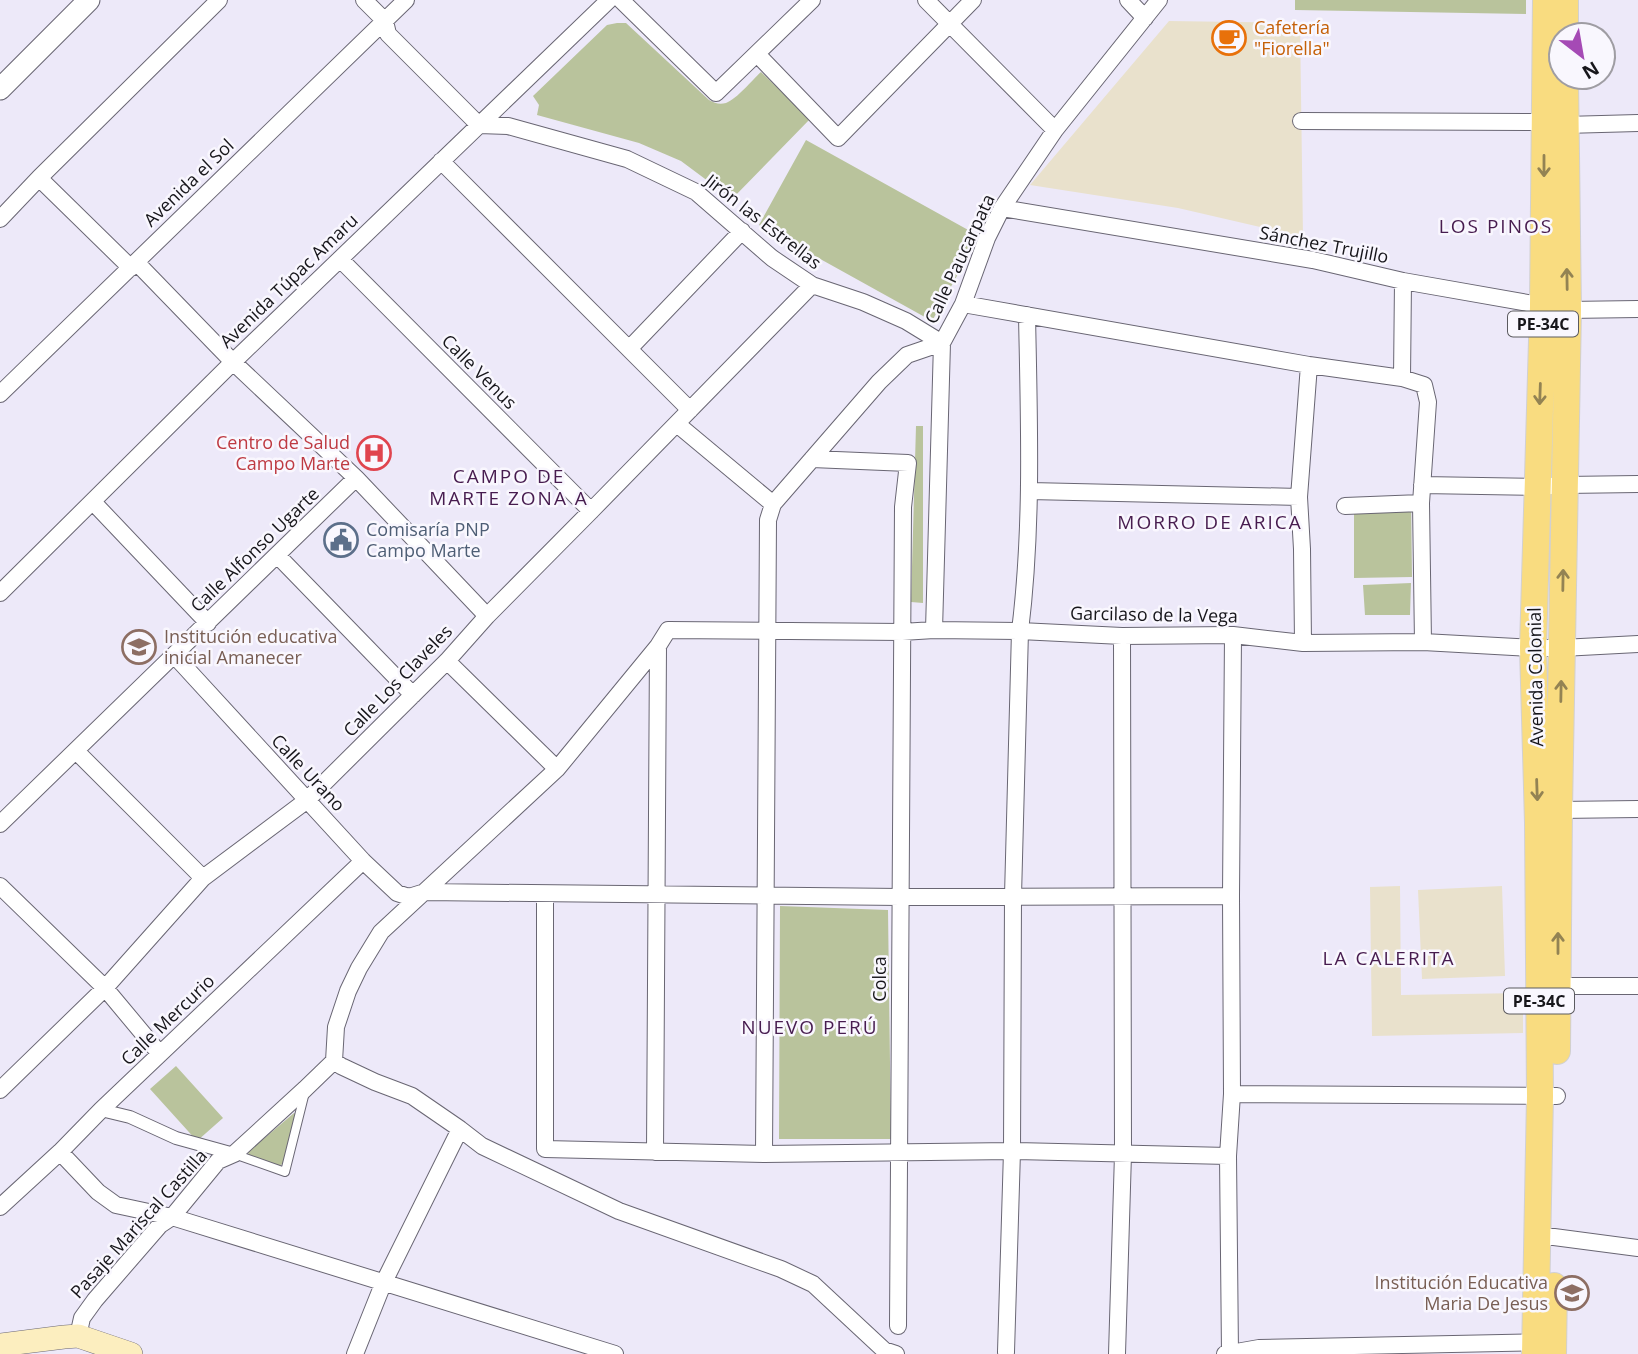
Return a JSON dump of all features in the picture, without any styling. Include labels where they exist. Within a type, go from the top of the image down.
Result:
[{"type":"main road","name":"Avenida Colonial","points":[[1544,1348],[1549,1096],[1548,817],[1562,648],[1565,485],[1555,308],[1555,123],[1546,0]]},
{"type":"main road","points":[[1565,0],[1565,21]]},
{"type":"main road","name":"Avenida Colonial","points":[[1555,123],[1562,91]]},
{"type":"main road","name":"Avenida Colonial","points":[[1548,817],[1534,648],[1537,487],[1555,308]]},
{"type":"main road","points":[[0,1345],[78,1336],[131,1354]]},
{"type":"street","points":[[0,89],[89,0]]},
{"type":"street","points":[[0,219],[219,0]]},
{"type":"street","points":[[364,0],[385,21],[387,34],[479,125]]},
{"type":"street","name":"Avenida el Sol","points":[[0,394],[406,0]]},
{"type":"street","name":"Avenida Túpac Amaru","points":[[0,593],[233,362],[609,0]]},
{"type":"street","points":[[621,0],[716,93],[812,0]]},
{"type":"street","points":[[926,0],[1055,130]]},
{"type":"street","points":[[757,54],[838,138],[974,0]]},
{"type":"street","points":[[1128,0],[1145,18]]},
{"type":"street","name":"Calle Paucarpata","points":[[773,504],[879,382],[907,355],[942,343],[963,303],[987,238],[1002,208],[1055,130],[1159,0]]},
{"type":"street","points":[[1301,121],[1638,123]]},
{"type":"street","name":"Jirón las Estrellas","points":[[479,125],[508,127],[627,159],[696,192],[772,258],[812,285],[863,302],[906,321],[942,343]]},
{"type":"street","points":[[441,161],[690,410]]},
{"type":"street","points":[[39,178],[356,478],[486,616]]},
{"type":"street","name":"Sánchez Trujillo","points":[[1002,208],[1313,260],[1403,281],[1555,308],[1638,309]]},
{"type":"street","points":[[629,349],[742,231]]},
{"type":"street","name":"Calle Venus","points":[[340,259],[592,511]]},
{"type":"street","points":[[1402,378],[1403,281]]},
{"type":"street","name":"Calle Los Claveles","points":[[1,1087],[105,988],[203,878],[306,801],[447,661],[486,616],[812,285]]},
{"type":"street","points":[[963,303],[1309,365],[1402,378],[1424,385],[1428,402],[1421,503],[1423,642]]},
{"type":"street","points":[[1006,1352],[1020,631],[1030,491],[1027,315]]},
{"type":"street","points":[[934,630],[942,343]]},
{"type":"street","points":[[1303,643],[1299,497],[1309,365]]},
{"type":"street","points":[[677,424],[773,504],[768,520],[764,1154]]},
{"type":"street","name":"Colca","points":[[812,459],[908,463],[903,507],[898,1326]]},
{"type":"street","name":"Calle Alfonso Ugarte","points":[[0,824],[356,478]]},
{"type":"street","points":[[1422,485],[1537,487],[1638,484]]},
{"type":"street","points":[[1030,491],[1299,497]]},
{"type":"street","points":[[93,502],[208,623]]},
{"type":"street","points":[[1345,506],[1421,503]]},
{"type":"street","points":[[277,555],[413,695]]},
{"type":"street","name":"Garcilaso de la Vega","points":[[657,646],[668,630],[934,630],[1122,636],[1233,635],[1303,643],[1423,642],[1534,648],[1638,644]]},
{"type":"street","points":[[1233,635],[1232,1094],[1228,1156],[1227,1353],[1259,1348],[1544,1348]]},
{"type":"street","points":[[1117,1354],[1124,1154],[1122,636]]},
{"type":"street","points":[[657,646],[557,769],[381,932],[348,991],[336,1027],[334,1061],[375,1082],[412,1096],[482,1146],[619,1212],[781,1269],[813,1284],[884,1350],[896,1354]]},
{"type":"street","points":[[655,1152],[657,646]]},
{"type":"street","name":"Calle Urano","points":[[174,655],[363,861],[397,893],[409,897],[425,892],[900,897],[1231,896]]},
{"type":"street","points":[[447,661],[557,769]]},
{"type":"street","points":[[76,751],[203,878]]},
{"type":"street","points":[[1548,817],[1638,809]]},
{"type":"street","name":"Calle Mercurio","points":[[0,1207],[363,861]]},
{"type":"street","points":[[0,886],[105,988],[160,1054]]},
{"type":"street","points":[[545,894],[545,1149],[764,1154],[1012,1151],[1228,1156]]},
{"type":"street","points":[[1548,986],[1638,986]]},
{"type":"street","name":"Pasaje Mariscal Castilla","points":[[78,1336],[82,1318],[95,1300],[160,1225],[172,1217],[218,1161],[234,1154],[334,1061]]},
{"type":"street","points":[[1232,1094],[1549,1096]]},
{"type":"street","points":[[102,1110],[130,1117],[176,1138],[234,1154]]},
{"type":"street","points":[[355,1354],[383,1284],[460,1129]]},
{"type":"street","points":[[60,1152],[98,1192],[116,1205],[172,1217],[615,1354]]},
{"type":"street","points":[[1546,1237],[1638,1248]]},
{"type":"lane","points":[[234,1154],[285,1172],[305,1089]]},
{"type":"shaded area","points":[[1169,21],[1300,23],[1303,237],[1178,208],[1030,185]]},
{"type":"shaded area","points":[[1400,886],[1401,995],[1523,993],[1523,1033],[1372,1036],[1370,887]]},
{"type":"shaded area","points":[[1502,886],[1505,976],[1422,979],[1418,890]]},
{"type":"green space","points":[[1295,0],[1526,0],[1526,14],[1295,10]]},
{"type":"green space","points":[[626,23],[709,100],[719,104],[730,101],[761,72],[810,119],[732,199],[681,161],[639,143],[537,115],[539,105],[533,96],[607,25]]},
{"type":"green space","points":[[806,140],[979,236],[932,321],[759,225]]},
{"type":"green space","points":[[916,426],[923,426],[923,603],[911,602]]},
{"type":"green space","points":[[1411,497],[1412,577],[1354,578],[1354,500]]},
{"type":"green space","points":[[1411,583],[1410,615],[1365,615],[1363,585]]},
{"type":"green space","points":[[780,906],[888,910],[891,1139],[779,1139]]},
{"type":"green space","points":[[176,1066],[223,1118],[197,1141],[150,1089]]},
{"type":"green space","points":[[294,1113],[297,1114],[284,1163],[279,1166],[249,1156],[248,1152]]},
{"type":"place","name":"Cafetería \"Fiorella\"","points":[[1229,38]]},
{"type":"place","name":"Centro de Salud Campo Marte","points":[[374,453]]},
{"type":"place","name":"Comisaría PNP Campo Marte","points":[[341,540]]},
{"type":"place","name":"Institución educativa inicial Amanecer","points":[[139,647]]},
{"type":"place","name":"Institución Educativa Maria De Jesus","points":[[1572,1293]]},
{"type":"district","name":"LOS PINOS","points":[[1496,226]]},
{"type":"district","name":"CAMPO DE MARTE ZONA A","points":[[509,487]]},
{"type":"district","name":"MORRO DE ARICA","points":[[1210,522]]},
{"type":"district","name":"LA CALERITA","points":[[1389,958]]},
{"type":"district","name":"NUEVO PERÚ","points":[[810,1027]]}]
